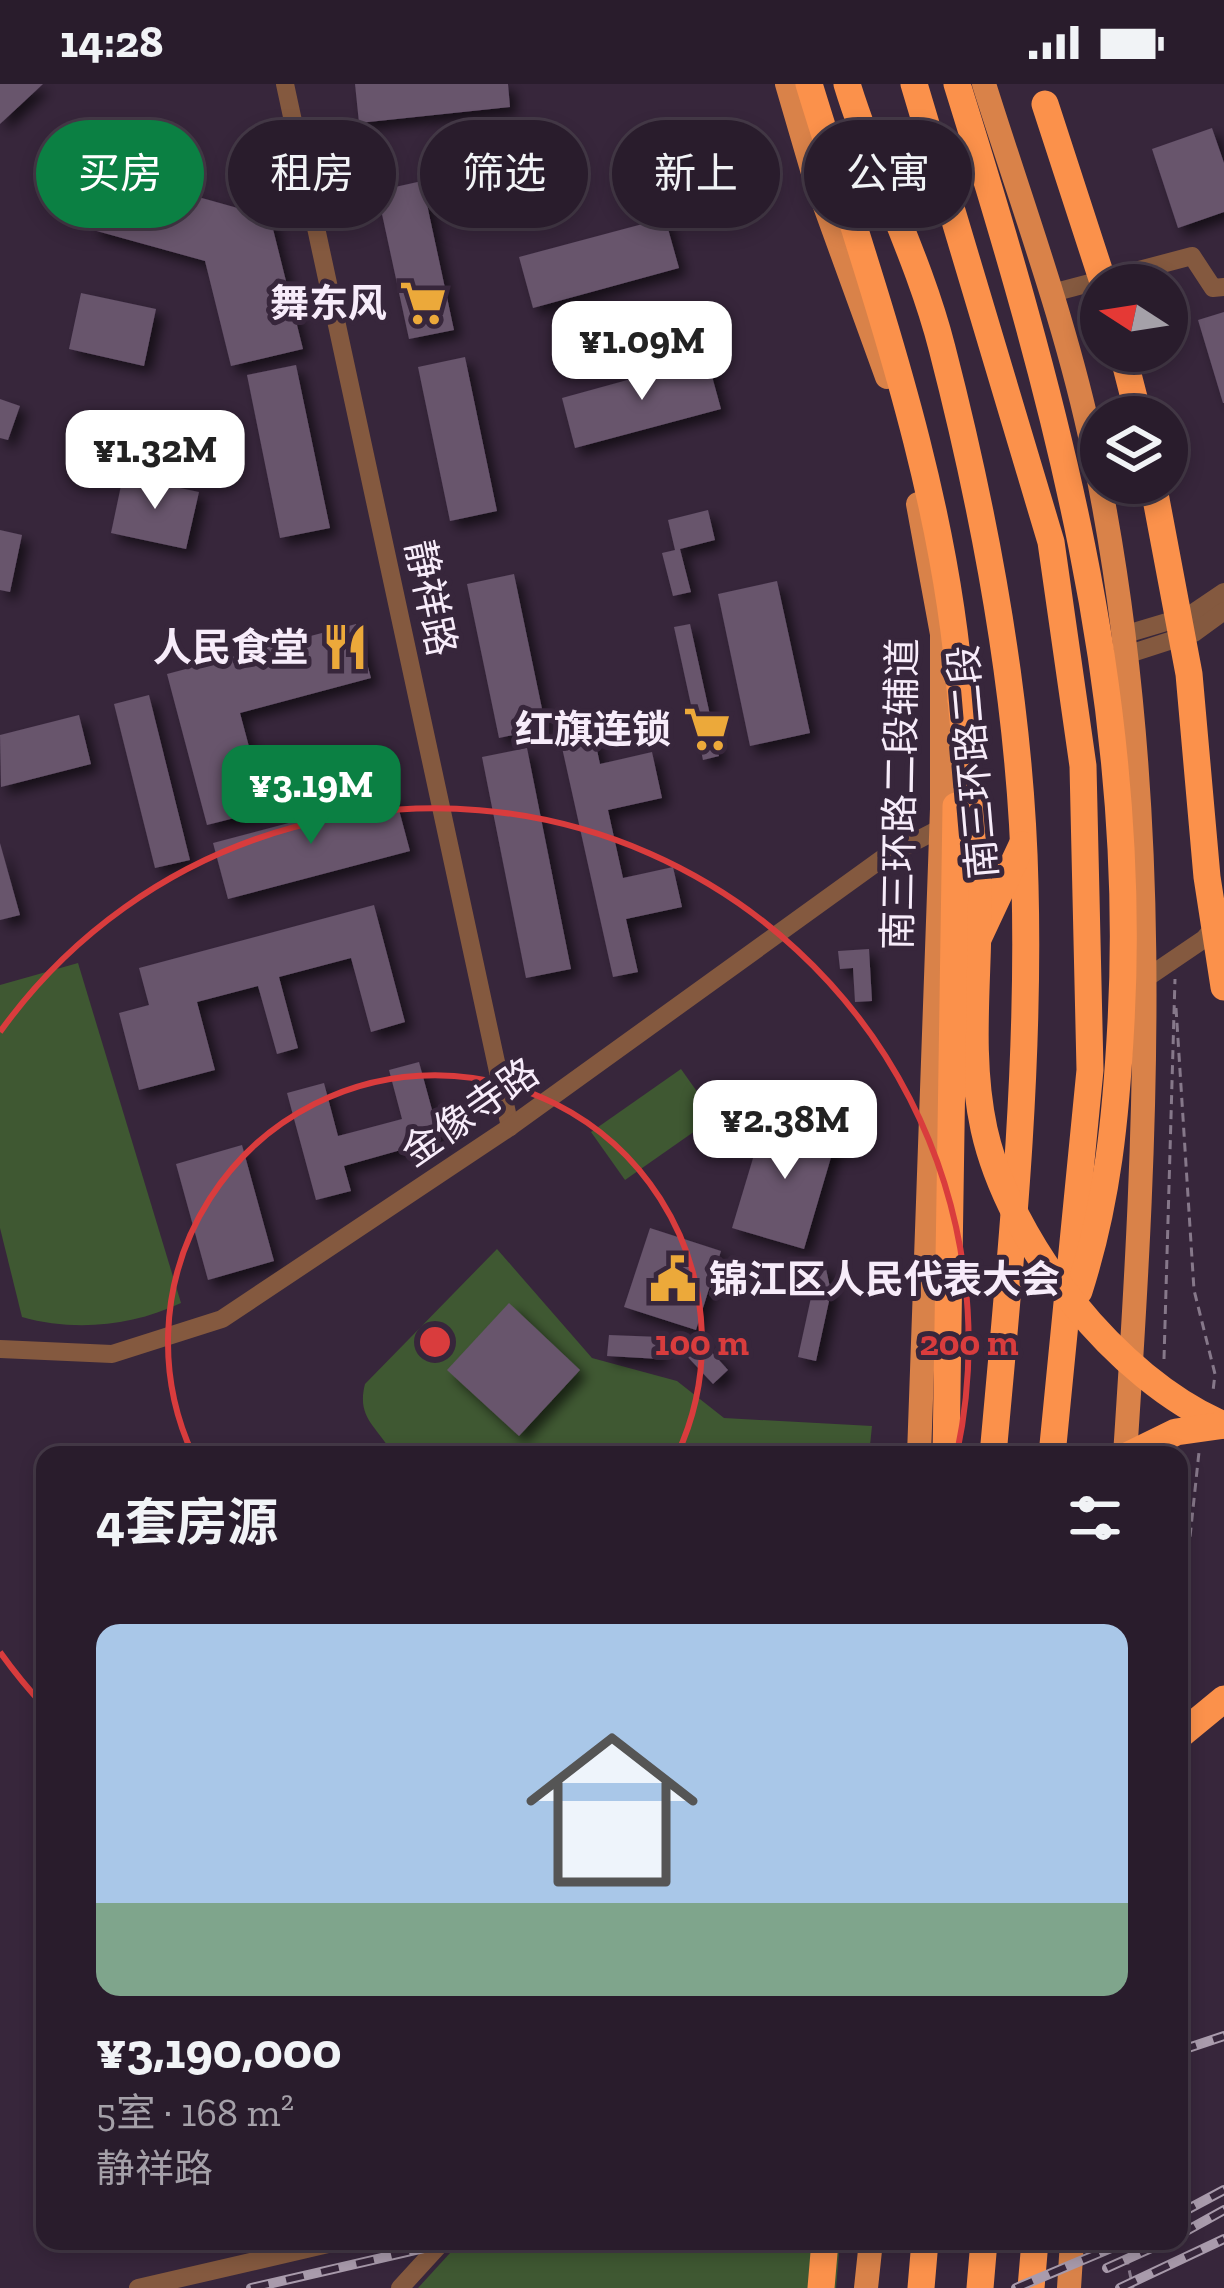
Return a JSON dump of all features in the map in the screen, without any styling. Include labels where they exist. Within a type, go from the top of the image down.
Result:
[{"type":"highway","points":[[809,84],[898,362],[955,614],[978,891],[974,1019],[984,1129],[1023,1230],[1085,1318],[1150,1381],[1220,1434]]},
{"type":"highway","points":[[957,84],[1005,239],[1097,607],[1136,974],[1101,1222],[1061,1346]]},
{"type":"highway","points":[[980,84],[1005,239]]},
{"type":"highway","points":[[1039,84],[1096,264]]},
{"type":"highway","name":"南三环路二段","points":[[850,94],[941,345],[1000,626],[1023,841],[1022,1083],[994,1446]]},
{"type":"highway","points":[[918,94],[1051,542],[1083,766],[1090,1070],[1053,1446]]},
{"type":"highway","points":[[1157,504],[1189,674],[1207,877],[1224,987]]},
{"type":"highway","points":[[946,1446],[953,885],[962,700]]},
{"type":"highway","points":[[958,982],[1023,841]]},
{"type":"highway","points":[[1146,1446],[1176,1432],[1220,1434]]},
{"type":"highway","points":[[1188,1729],[1224,1700]]},
{"type":"highway","points":[[821,2288],[824,2250]]},
{"type":"highway","points":[[921,2288],[924,2250]]},
{"type":"highway","points":[[980,2288],[983,2250]]},
{"type":"highway","points":[[1031,2288],[1034,2250]]},
{"type":"main road","name":"南三环路二段辅道","points":[[787,84],[813,173],[890,383],[942,634],[919,1446]]},
{"type":"main road","points":[[980,84],[1052,293],[1093,449],[1136,745],[1127,1446]]},
{"type":"main road","points":[[866,2288],[870,2250]]},
{"type":"main road","points":[[1069,2288],[1071,2250]]},
{"type":"street","name":"静祥路","points":[[285,84],[510,1126]]},
{"type":"street","points":[[1052,293],[1192,256],[1213,288],[1224,287]]},
{"type":"street","points":[[1125,645],[1190,615],[1224,592]]},
{"type":"street","points":[[1125,645],[1194,633],[1224,611]]},
{"type":"street","points":[[922,1273],[945,1131],[964,841],[942,634]]},
{"type":"street","name":"金像寺路","points":[[0,1349],[112,1354],[222,1319],[510,1126],[883,858],[940,828]]},
{"type":"street","points":[[1136,974],[1175,959],[1204,939],[1224,914]]},
{"type":"street","points":[[146,2287],[303,2250]]},
{"type":"street","points":[[400,2288],[435,2250]]},
{"type":"path","points":[[1164,1369],[1175,959]]},
{"type":"path","points":[[1175,959],[1178,1100],[1194,1291],[1215,1374],[1213,1392]]},
{"type":"path","points":[[1188,1532],[1199,1452],[1220,1434]]},
{"type":"path","points":[[1125,2250],[1133,2288]]},
{"type":"green space","points":[[78,963],[181,1303],[143,1317],[83,1325],[22,1317],[0,1228],[0,985]]},
{"type":"green space","points":[[681,1069],[715,1117],[625,1180],[591,1132]]},
{"type":"green space","points":[[497,1249],[592,1358],[677,1381],[724,1418],[872,1426],[870,1446],[387,1446],[363,1406],[365,1384]]},
{"type":"green space","points":[[453,2250],[839,2250],[836,2288],[418,2288]]},
{"type":"building","points":[[0,84],[43,84],[0,124]]},
{"type":"building","points":[[355,84],[508,84],[510,107],[359,120]]},
{"type":"building","points":[[1212,128],[1224,163],[1224,212],[1178,228],[1152,149]]},
{"type":"building","points":[[420,181],[420,228],[432,228],[454,330],[409,339],[385,228],[396,228],[396,187]]},
{"type":"building","points":[[204,199],[228,205],[228,228],[273,228],[303,349],[231,366],[205,261],[93,230],[204,228]]},
{"type":"building","points":[[628,228],[668,228],[679,268],[533,308],[519,257]]},
{"type":"building","points":[[81,293],[156,309],[144,366],[69,349]]},
{"type":"building","points":[[1224,312],[1224,403],[1223,403],[1198,320]]},
{"type":"building","points":[[465,357],[497,511],[450,521],[418,367]]},
{"type":"building","points":[[707,358],[721,409],[575,448],[562,398]]},
{"type":"building","points":[[296,365],[330,528],[280,538],[247,375]]},
{"type":"building","points":[[0,399],[20,406],[8,440],[0,438]]},
{"type":"building","points":[[123,476],[199,492],[186,549],[111,533]]},
{"type":"building","points":[[708,510],[715,540],[680,549],[691,592],[673,596],[662,553],[675,550],[668,520]]},
{"type":"building","points":[[0,530],[22,535],[10,592],[0,590]]},
{"type":"building","points":[[514,574],[546,728],[499,738],[467,584]]},
{"type":"building","points":[[777,581],[810,733],[750,746],[718,594]]},
{"type":"building","points":[[356,624],[371,678],[240,713],[266,810],[207,825],[167,674]]},
{"type":"building","points":[[690,624],[719,756],[703,760],[674,627]]},
{"type":"building","points":[[149,695],[190,860],[155,868],[114,704]]},
{"type":"building","points":[[79,715],[91,764],[1,787],[0,735]]},
{"type":"building","points":[[594,736],[600,764],[652,752],[662,798],[608,810],[623,878],[673,867],[682,907],[626,919],[638,972],[613,977],[561,743]]},
{"type":"building","points":[[527,748],[571,969],[526,978],[482,757]]},
{"type":"building","points":[[395,795],[410,851],[228,899],[213,843]]},
{"type":"building","points":[[0,843],[20,915],[0,920]]},
{"type":"building","points":[[374,905],[405,1022],[371,1032],[351,958],[279,977],[298,1048],[277,1054],[258,986],[197,1002],[215,1070],[139,1090],[119,1013],[149,1005],[139,968]]},
{"type":"building","points":[[869,949],[872,1001],[855,1002],[853,968],[840,969],[838,951]]},
{"type":"building","points":[[419,1062],[440,1139],[344,1166],[351,1191],[316,1200],[287,1093],[324,1083],[338,1136],[402,1119],[389,1070]]},
{"type":"building","points":[[766,1115],[837,1137],[804,1249],[732,1228]]},
{"type":"building","points":[[242,1145],[274,1261],[208,1280],[176,1164]]},
{"type":"building","name":"锦江区人民代表大会","points":[[650,1228],[721,1251],[696,1330],[624,1307]]},
{"type":"building","points":[[825,1264],[831,1292],[816,1361],[798,1357],[812,1293],[806,1269]]},
{"type":"building","points":[[509,1303],[580,1370],[519,1436],[447,1370]]},
{"type":"building","points":[[609,1335],[661,1337],[660,1359],[607,1356]]},
{"type":"building","points":[[699,1338],[728,1370],[713,1384],[684,1353]]},
{"type":"railway","points":[[1188,2048],[1224,2036]]},
{"type":"railway","points":[[1188,2209],[1224,2190]]},
{"type":"railway","points":[[1188,2230],[1224,2210]]},
{"type":"railway","points":[[1120,2288],[1224,2239]]},
{"type":"railway","points":[[251,2288],[416,2250]]},
{"type":"railway","points":[[1016,2288],[1107,2250]]},
{"type":"railway","points":[[1107,2268],[1147,2250]]},
{"type":"place","name":"舞东风","points":[[423,303]]},
{"type":"place","name":"人民食堂","points":[[345,647]]},
{"type":"place","name":"红旗连锁","points":[[707,729]]},
{"type":"place","name":"锦江区人民代表大会","points":[[673,1279]]}]
